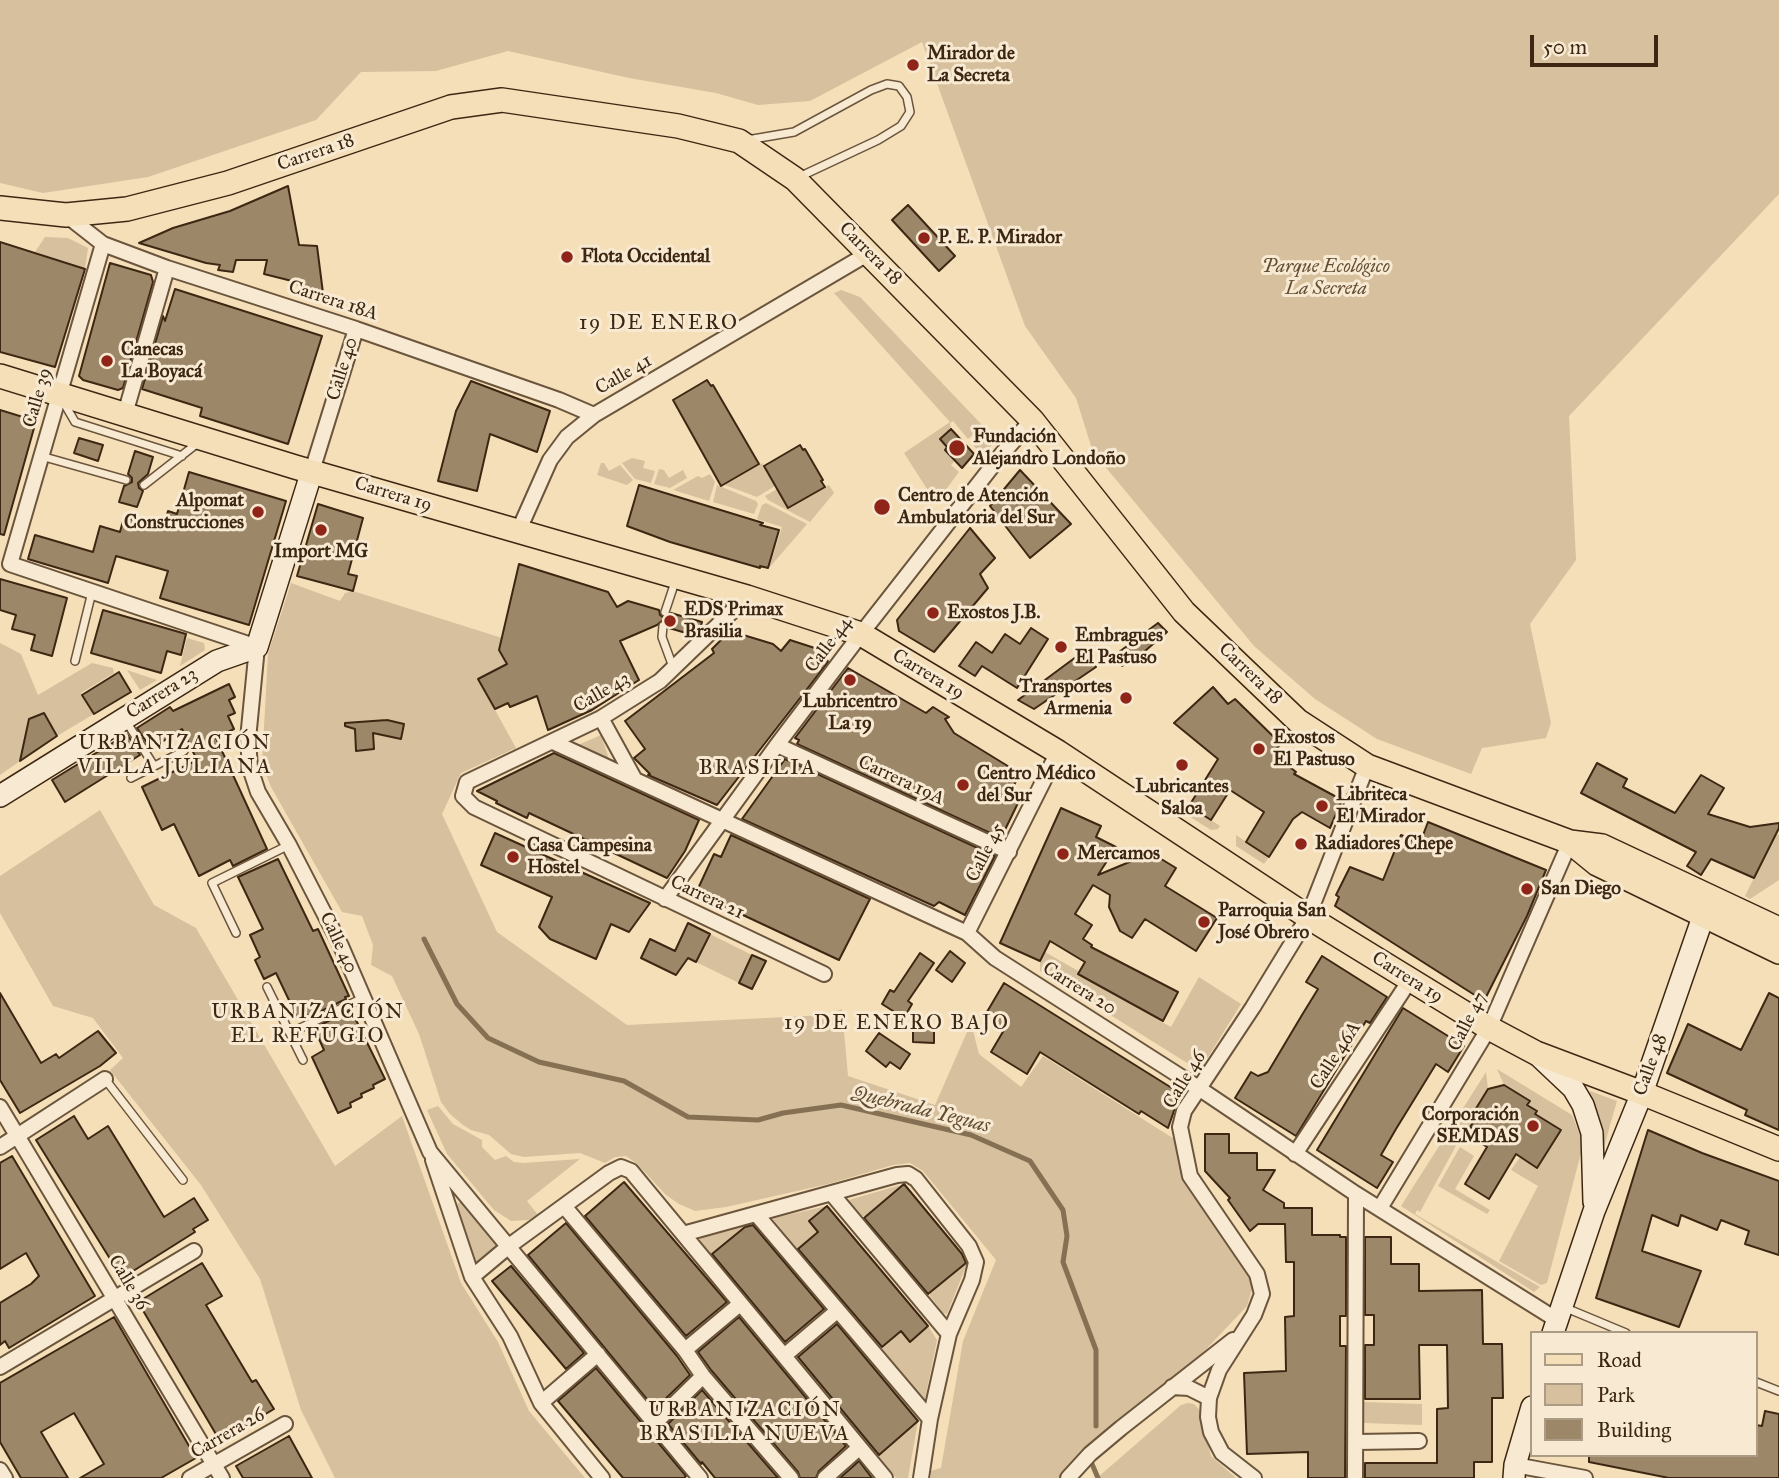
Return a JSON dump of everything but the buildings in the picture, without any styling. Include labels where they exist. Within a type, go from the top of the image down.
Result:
[{"type":"main road","name":"Carrera 18","points":[[0,208],[66,215],[127,209],[228,183],[451,107],[502,100],[678,126],[739,141],[795,179],[1032,420],[1184,612],[1298,721],[1367,766],[1570,842],[1602,846],[1779,929]]},
{"type":"main road","name":"Carrera 19","points":[[0,376],[518,532],[747,597],[862,634],[1058,752],[1308,916],[1489,1028],[1536,1053],[1779,1149]]},
{"type":"main road","name":"Carrera 18","points":[[1570,842],[1597,864],[1779,952]]},
{"type":"street","name":"Carrera 18A","points":[[66,215],[103,244],[167,268],[356,329],[559,400],[594,415]]},
{"type":"street","name":"Calle 39","points":[[93,592],[10,564],[103,244]]},
{"type":"street","name":"Calle 41","points":[[518,532],[550,460],[567,437],[594,415],[869,253]]},
{"type":"street","points":[[125,414],[167,268]]},
{"type":"street","name":"Calle 40","points":[[356,329],[257,647],[248,739],[250,768],[258,792],[289,845],[341,946],[430,1152],[700,1478]]},
{"type":"street","name":"Calle 44","points":[[665,899],[862,634],[1001,455],[1032,420]]},
{"type":"street","points":[[93,592],[257,647]]},
{"type":"street","name":"Calle 43","points":[[463,796],[467,782],[601,718],[660,681],[747,597]]},
{"type":"street","name":"Carrera 23","points":[[0,796],[216,661],[257,647]]},
{"type":"street","points":[[601,718],[634,778]]},
{"type":"street","name":"Carrera 20","points":[[553,742],[967,933],[995,958],[1200,1088],[1356,1194],[1557,1320]]},
{"type":"street","name":"Carrera 19A","points":[[777,745],[1009,852]]},
{"type":"street","name":"Calle 45","points":[[967,933],[1058,752]]},
{"type":"street","name":"Calle 46","points":[[1254,1478],[1222,1453],[1211,1432],[1208,1417],[1209,1398],[1219,1370],[1254,1315],[1262,1294],[1257,1274],[1190,1176],[1180,1127],[1184,1111],[1308,916],[1367,766]]},
{"type":"street","name":"Carrera 21","points":[[463,796],[474,807],[824,974]]},
{"type":"street","name":"Calle 47","points":[[1380,1208],[1489,1028],[1570,842]]},
{"type":"street","name":"Calle 48","points":[[1557,1320],[1594,1211],[1642,1093],[1703,917]]},
{"type":"street","name":"Calle 46A","points":[[1295,1154],[1410,979]]},
{"type":"street","name":"Calle 48","points":[[1536,1053],[1573,1088],[1588,1118],[1592,1133],[1594,1211]]},
{"type":"street","points":[[0,1147],[105,1080]]},
{"type":"street","name":"Calle 36","points":[[0,1107],[222,1478]]},
{"type":"street","points":[[430,1152],[472,1277],[510,1336],[541,1403],[602,1478]]},
{"type":"street","points":[[472,1277],[609,1172],[621,1167],[631,1171],[886,1478]]},
{"type":"street","points":[[683,1234],[897,1175],[908,1174],[916,1179],[969,1247],[976,1262],[972,1280],[949,1334],[930,1419],[921,1478]]},
{"type":"street","points":[[832,1194],[949,1334]]},
{"type":"street","points":[[1356,1194],[1356,1478]]},
{"type":"street","points":[[564,1206],[791,1478]]},
{"type":"street","points":[[757,1215],[930,1419]]},
{"type":"street","points":[[0,1367],[194,1251]]},
{"type":"street","points":[[685,1350],[740,1304]]},
{"type":"street","points":[[784,1356],[837,1311]]},
{"type":"street","points":[[1068,1478],[1090,1454],[1242,1334]]},
{"type":"street","points":[[541,1403],[598,1354]]},
{"type":"street","points":[[656,1422],[704,1376]]},
{"type":"street","points":[[1172,1387],[1189,1388],[1209,1398]]},
{"type":"street","points":[[1530,1415],[1515,1471],[1585,1478]]},
{"type":"street","name":"Carrera 26","points":[[190,1478],[285,1424]]},
{"type":"street","points":[[1356,1442],[1419,1441]]},
{"type":"street","points":[[825,1478],[859,1448]]},
{"type":"street","points":[[0,1470],[5,1478]]},
{"type":"lane","points":[[739,141],[794,132],[871,90],[887,84],[900,86],[908,97],[910,112],[901,126],[878,140],[795,179]]},
{"type":"lane","points":[[59,393],[75,422],[182,456]]},
{"type":"lane","points":[[144,485],[204,439]]},
{"type":"lane","points":[[41,456],[126,480]]},
{"type":"lane","points":[[665,612],[677,577]]},
{"type":"lane","points":[[75,662],[93,592]]},
{"type":"lane","points":[[663,626],[662,637],[674,668]]},
{"type":"lane","points":[[124,718],[154,766]]},
{"type":"lane","points":[[131,778],[184,751]]},
{"type":"lane","points":[[236,933],[212,883],[289,845]]},
{"type":"lane","points":[[267,987],[303,1060]]},
{"type":"lane","points":[[290,1033],[363,998]]},
{"type":"lane","points":[[105,1080],[183,1180]]},
{"type":"lane","points":[[1557,1320],[1615,1331]]},
{"type":"lane","points":[[1758,1383],[1779,1391]]},
{"type":"green space","name":"Parque Ecológico La Secreta","points":[[0,0],[1779,0],[1779,194],[1569,416],[1576,560],[1530,624],[1551,723],[1546,738],[1482,748],[1471,774],[1377,739],[1315,699],[1254,646],[1093,452],[1076,398],[1025,326],[922,42],[810,101],[758,105],[716,93],[629,78],[508,51],[436,71],[361,72],[316,120],[148,177],[43,193],[0,183]]},
{"type":"green space","points":[[45,237],[68,238],[88,248],[85,269],[35,252]]},
{"type":"green space","points":[[841,290],[860,297],[983,426],[968,439],[953,421],[950,423],[951,429],[940,439],[955,461],[951,465],[959,472],[936,503],[904,453],[950,422],[834,293]]},
{"type":"green space","points":[[988,431],[992,445],[983,456],[973,445]]},
{"type":"green space","points":[[632,458],[645,461],[643,468],[655,471],[651,483],[635,479],[622,463]]},
{"type":"green space","points":[[601,463],[604,463],[609,471],[620,465],[633,480],[627,485],[597,475]]},
{"type":"green space","points":[[762,463],[775,486],[757,497],[725,485]]},
{"type":"green space","points":[[659,469],[664,470],[669,478],[683,470],[687,478],[670,488],[654,484]]},
{"type":"green space","points":[[710,474],[715,482],[709,501],[673,490],[698,476],[702,478]]},
{"type":"green space","points":[[717,485],[756,501],[758,504],[754,514],[713,502]]},
{"type":"green space","points":[[829,485],[834,493],[810,522],[765,496],[777,489],[788,508]]},
{"type":"green space","points":[[766,503],[807,524],[769,568],[782,527],[757,519],[762,505]]},
{"type":"green space","points":[[291,583],[340,601],[345,593],[353,591],[502,638],[499,650],[507,665],[478,679],[516,748],[461,773],[442,814],[497,932],[627,1025],[826,1015],[842,1009],[848,1076],[935,1105],[971,1023],[979,1054],[1021,1087],[1043,1056],[1179,1142],[1179,1157],[1185,1181],[1250,1276],[1253,1286],[1247,1306],[1178,1379],[1062,1478],[931,1478],[931,1471],[941,1468],[963,1341],[996,1260],[923,1171],[910,1163],[893,1165],[828,1184],[726,1207],[695,1211],[666,1195],[626,1156],[615,1157],[605,1163],[580,1153],[524,1157],[511,1154],[489,1135],[463,1125],[441,1102],[419,1034],[392,976],[371,965],[373,945],[362,916],[342,912],[271,787],[262,764],[268,654]]},
{"type":"green space","points":[[187,638],[204,643],[205,650],[180,666]]},
{"type":"green space","points":[[0,643],[21,654],[38,695],[92,663],[113,668],[114,673],[81,693],[94,714],[57,736],[44,713],[29,719],[20,761],[0,775]]},
{"type":"green space","points":[[127,670],[157,680],[140,690]]},
{"type":"green space","points":[[601,735],[609,759],[578,745]]},
{"type":"green space","points":[[1189,806],[1220,826],[1218,829],[1211,830],[1184,813]]},
{"type":"green space","points":[[100,810],[154,905],[196,928],[335,1166],[402,1116],[461,1283],[498,1342],[529,1411],[585,1478],[335,1478],[301,1410],[260,1279],[201,1185],[110,1070],[123,1058],[93,1018],[53,1006],[0,913],[0,876]]},
{"type":"green space","points":[[1776,834],[1779,835],[1779,880],[1750,899],[1745,896]]},
{"type":"green space","points":[[1236,835],[1269,857],[1264,864],[1236,846]]},
{"type":"green space","points":[[710,934],[752,955],[739,983],[696,962]]},
{"type":"green space","points":[[1045,952],[1080,972],[1079,975],[1171,1027],[1199,977],[1241,1004],[1202,1067],[1192,1066],[1040,971],[1040,961]]},
{"type":"green space","points":[[1497,1069],[1572,1115],[1580,1135],[1582,1149],[1547,1283],[1541,1285],[1499,1261],[1538,1186],[1511,1170],[1520,1157],[1537,1168],[1561,1130],[1535,1114],[1537,1111],[1527,1105],[1529,1101],[1504,1085]]},
{"type":"green space","points":[[1486,1072],[1488,1089],[1472,1115],[1476,1118],[1471,1127],[1474,1129],[1465,1143],[1459,1140],[1420,1212],[1417,1210],[1415,1214],[1540,1287],[1534,1292],[1401,1206]]},
{"type":"green space","points":[[1590,1091],[1617,1101],[1601,1157],[1604,1132],[1598,1112],[1590,1100]]},
{"type":"green space","points":[[438,1106],[453,1124],[482,1140],[482,1147],[495,1160],[506,1156],[514,1162],[523,1163],[580,1159],[527,1201],[538,1215],[528,1220],[511,1221],[494,1210],[447,1154],[427,1110]]},
{"type":"green space","points":[[1460,1147],[1474,1156],[1455,1189],[1490,1210],[1487,1214],[1438,1186]]},
{"type":"green space","points":[[904,1184],[866,1216],[862,1216],[849,1200]]},
{"type":"green space","points":[[462,1201],[496,1243],[497,1249],[479,1263],[474,1261],[465,1236],[457,1204]]},
{"type":"green space","points":[[827,1206],[809,1221],[818,1232],[798,1249],[773,1221],[774,1218]]},
{"type":"green space","points":[[751,1222],[710,1256],[699,1241],[703,1235]]},
{"type":"green space","points":[[968,1261],[947,1314],[943,1313],[930,1293]]},
{"type":"green space","points":[[928,1326],[937,1340],[925,1399],[922,1400],[881,1350],[901,1331],[910,1341]]},
{"type":"green space","points":[[1363,1402],[1422,1404],[1422,1425],[1363,1423]]},
{"type":"green space","points":[[1188,1403],[1199,1409],[1211,1456],[1236,1478],[1097,1478],[1181,1405]]},
{"type":"green space","points":[[918,1421],[908,1478],[896,1478],[878,1457]]},
{"type":"waterway","name":"Quebrada Yeguas","points":[[424,939],[457,1004],[488,1038],[539,1062],[624,1081],[688,1117],[758,1120],[783,1113],[841,1105],[971,1135],[1030,1161],[1063,1210],[1067,1236],[1063,1262],[1096,1350],[1096,1426]]},
{"type":"waterway","name":"Quebrada Yeguas","points":[[1092,1464],[1098,1478]]},
{"type":"place","name":"Mirador de La Secreta","points":[[913,65]]},
{"type":"place","name":"P. E. P. Mirador","points":[[924,238]]},
{"type":"place","name":"Flota Occidental","points":[[567,257]]},
{"type":"place","name":"Canecas La Boyacá","points":[[107,361]]},
{"type":"place","name":"Fundación Alejandro Londoño","points":[[957,448]]},
{"type":"place","name":"Centro de Atención Ambulatoria del Sur","points":[[882,507]]},
{"type":"place","name":"Alpomat Construcciones","points":[[258,512]]},
{"type":"place","name":"Import MG","points":[[321,530]]},
{"type":"place","name":"Exostos J.B.","points":[[933,613]]},
{"type":"place","name":"EDS Primax Brasilia","points":[[670,621]]},
{"type":"place","name":"Embragues El Pastuso","points":[[1061,647]]},
{"type":"place","name":"Lubricentro La 19","points":[[850,680]]},
{"type":"place","name":"Transportes Armenia","points":[[1126,698]]},
{"type":"place","name":"Exostos El Pastuso","points":[[1259,749]]},
{"type":"place","name":"Lubricantes Saloa","points":[[1182,765]]},
{"type":"place","name":"Centro Médico del Sur","points":[[963,785]]},
{"type":"place","name":"Libriteca El Mirador","points":[[1322,806]]},
{"type":"place","name":"Radiadores Chepe","points":[[1301,844]]},
{"type":"place","name":"Mercamos","points":[[1063,854]]},
{"type":"place","name":"Casa Campesina Hostel","points":[[513,857]]},
{"type":"place","name":"San Diego","points":[[1527,889]]},
{"type":"place","name":"Parroquia San José Obrero","points":[[1204,922]]},
{"type":"place","name":"Corporación SEMDAS","points":[[1533,1126]]},
{"type":"district","name":"19 DE ENERO","points":[[659,324]]},
{"type":"district","name":"URBANIZACIÓN VILLA JULIANA","points":[[175,756]]},
{"type":"district","name":"BRASILIA","points":[[758,769]]},
{"type":"district","name":"19 DE ENERO BAJO","points":[[897,1024]]},
{"type":"district","name":"URBANIZACIÓN EL REFUGIO","points":[[308,1025]]},
{"type":"district","name":"URBANIZACIÓN BRASILIA NUEVA","points":[[745,1423]]}]
